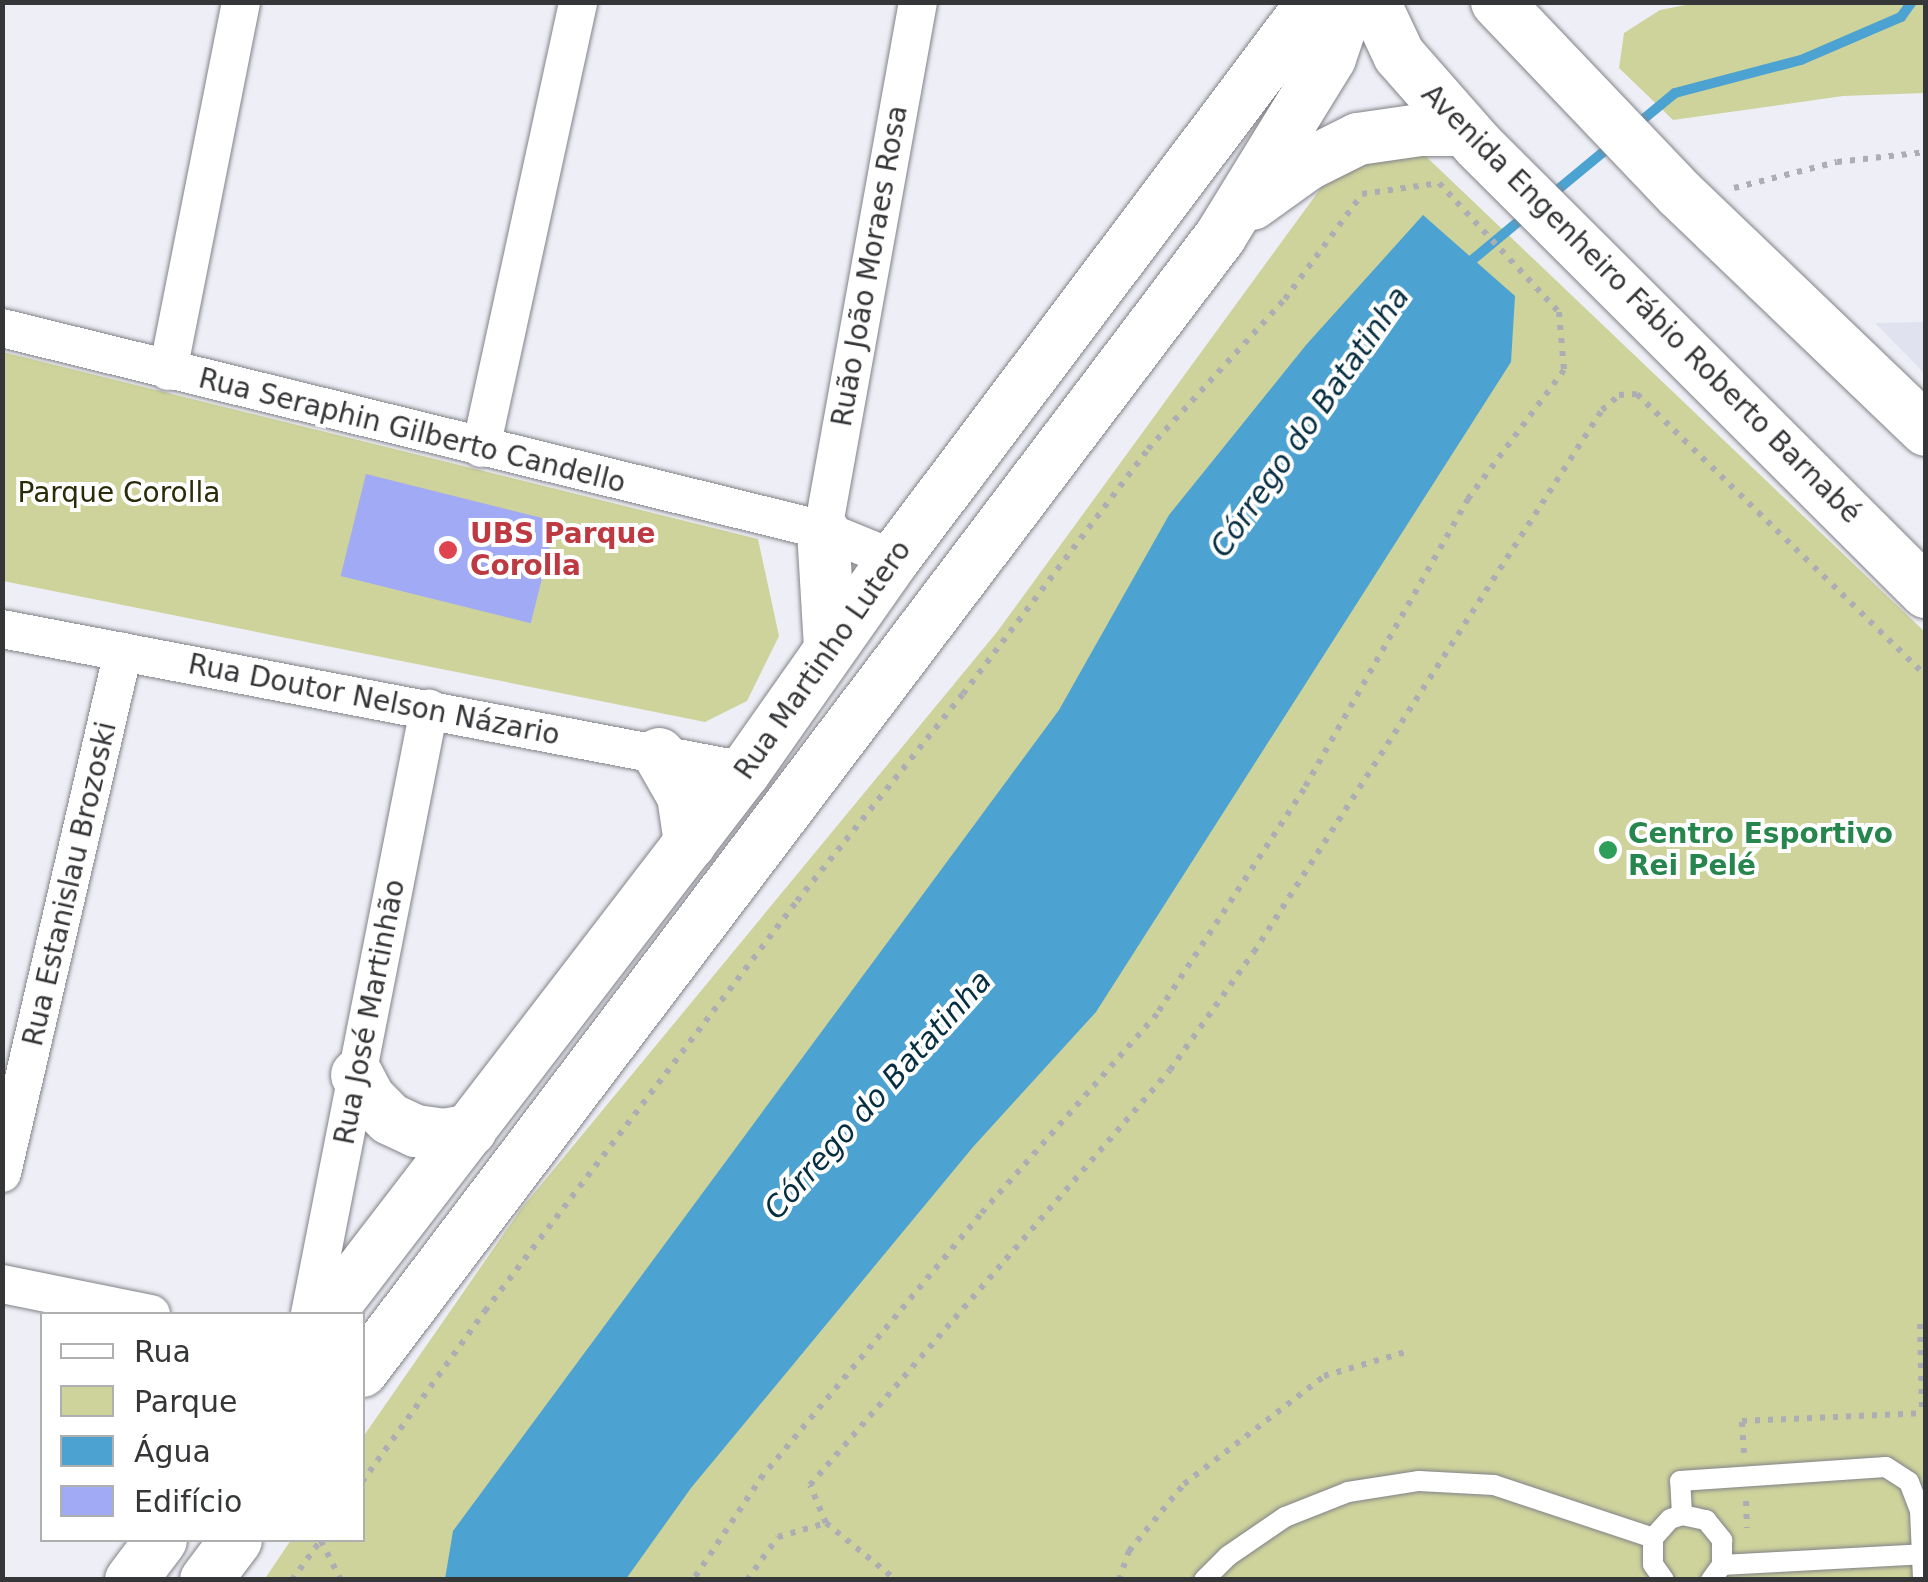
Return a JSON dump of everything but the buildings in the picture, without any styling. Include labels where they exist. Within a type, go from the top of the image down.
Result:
[{"type":"main road","name":"Rua Martinho Lutero","points":[[330,1312],[745,771],[894,559],[1313,2]]},
{"type":"main road","points":[[1220,237],[1330,58],[1349,2]]},
{"type":"main road","name":"Avenida Engenheiro Fábio Roberto Barnabé","points":[[1374,2],[1399,55],[1471,138],[1926,592]]},
{"type":"main road","points":[[1497,2],[1556,69],[1686,199],[1926,430]]},
{"type":"main road","points":[[1220,237],[1259,197],[1308,164],[1358,139],[1420,130],[1471,138]]},
{"type":"main road","name":"Rua Martinho Lutero","points":[[365,1368],[1220,237]]},
{"type":"main road","points":[[823,530],[830,647]]},
{"type":"main road","points":[[894,559],[945,596]]},
{"type":"main road","points":[[659,754],[683,796],[690,843]]},
{"type":"main road","points":[[745,771],[802,786]]},
{"type":"main road","points":[[358,1074],[370,1099],[403,1125],[443,1136],[471,1130]]},
{"type":"main road","points":[[131,1580],[160,1542]]},
{"type":"main road","points":[[206,1580],[234,1542]]},
{"type":"street","points":[[168,371],[241,2]]},
{"type":"street","points":[[482,448],[578,2]]},
{"type":"street","name":"Ruão João Moraes Rosa","points":[[823,530],[918,2]]},
{"type":"street","name":"Rua Seraphin Gilberto Candello","points":[[2,328],[823,530],[894,559]]},
{"type":"street","name":"Rua Doutor Nelson Názario","points":[[2,629],[745,771]]},
{"type":"street","name":"Rua Estanislau Brozoski","points":[[2,1174],[124,652]]},
{"type":"street","name":"Rua José Martinhão","points":[[310,1312],[429,709]]},
{"type":"street","points":[[2,1284],[140,1312]]},
{"type":"lane","points":[[1682,1515],[1680,1481],[1886,1467],[1909,1482],[1920,1510],[1923,1580]]},
{"type":"lane","points":[[1204,1580],[1228,1556],[1284,1517],[1348,1492],[1419,1480],[1494,1485],[1653,1538]]},
{"type":"lane","points":[[1664,1580],[1653,1564],[1653,1538],[1670,1520],[1682,1515],[1695,1515],[1716,1528],[1724,1552],[1716,1575],[1922,1554]]},
{"type":"path","points":[[1686,199],[1837,162],[1926,152]]},
{"type":"path","points":[[365,1478],[485,1311],[797,901],[963,694],[1148,449],[1285,299],[1362,194],[1439,183],[1558,312],[1564,370],[1468,500],[1304,789],[1157,1014],[763,1475],[693,1580]]},
{"type":"path","points":[[896,1580],[826,1522],[810,1485],[1170,1070],[1254,952],[1602,410],[1619,395],[1636,394],[1926,676]]},
{"type":"path","points":[[1920,1324],[1922,1414]]},
{"type":"path","points":[[1119,1580],[1129,1551],[1184,1484],[1324,1376],[1408,1351]]},
{"type":"path","points":[[748,1580],[778,1538],[826,1522]]},
{"type":"path","points":[[292,1580],[320,1542]]},
{"type":"path","points":[[322,1542],[341,1580]]},
{"type":"shaded area","points":[[1926,322],[1925,374],[1875,323]]},
{"type":"green space","points":[[1696,3],[1925,3],[1925,93],[1843,96],[1673,120],[1619,68],[1624,33],[1660,10]]},
{"type":"green space","points":[[1415,146],[1925,632],[1925,1579],[264,1580],[290,1542],[365,1542],[365,1434],[521,1209],[997,632],[1334,170]]},
{"type":"green space","name":"Parque Corolla","points":[[3,352],[758,539],[779,636],[747,701],[705,722],[3,581]]},
{"type":"water","points":[[1423,215],[1515,296],[1511,362],[1096,1012],[973,1147],[691,1488],[626,1579],[445,1579],[453,1531],[1059,710],[1169,515],[1306,345]]},
{"type":"waterway","name":"Córrego do Batatinha","points":[[1635,126],[1675,93],[1801,60],[1901,17],[1912,2]]},
{"type":"waterway","name":"Córrego do Batatinha","points":[[1550,196],[1614,143]]},
{"type":"waterway","name":"Córrego do Batatinha","points":[[1465,266],[1525,216]]},
{"type":"place","name":"UBS Parque Corolla","points":[[448,550]]},
{"type":"place","name":"Centro Esportivo Rei Pelé","points":[[1608,850]]}]
